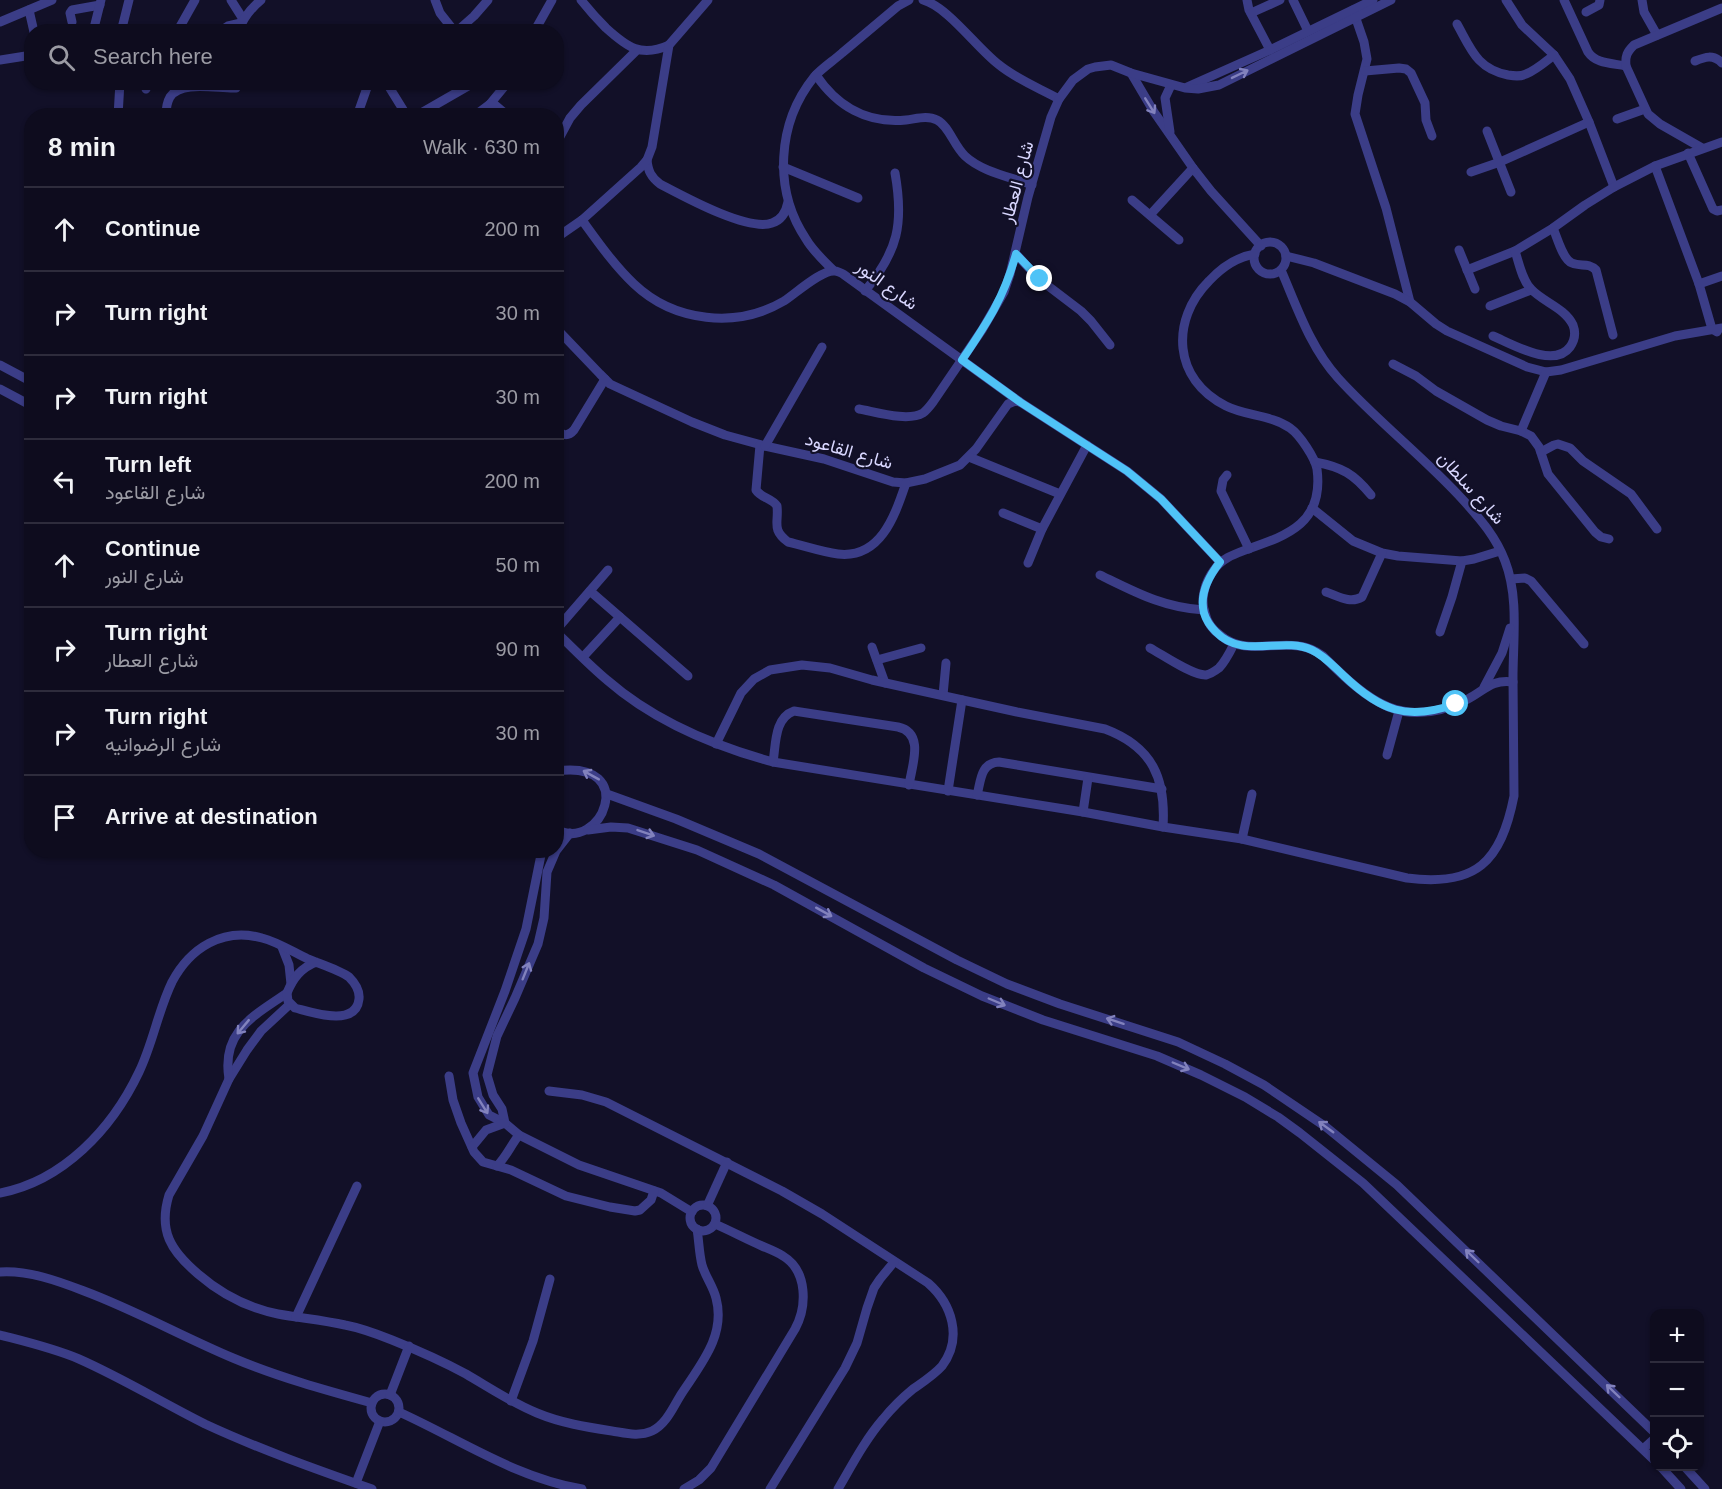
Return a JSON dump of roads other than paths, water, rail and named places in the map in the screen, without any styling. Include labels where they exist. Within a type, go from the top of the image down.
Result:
[{"type":"street","points":[[0,22],[29,10],[38,3],[52,0]]},
{"type":"street","points":[[123,24],[129,0]]},
{"type":"street","points":[[182,24],[195,0]]},
{"type":"street","points":[[231,0],[241,24]]},
{"type":"street","points":[[242,24],[250,9],[261,0]]},
{"type":"street","points":[[435,0],[440,13],[449,24]]},
{"type":"street","points":[[465,24],[488,0]]},
{"type":"street","points":[[538,24],[552,0]]},
{"type":"street","points":[[581,0],[626,46],[637,50],[654,50],[669,45],[708,0]]},
{"type":"street","points":[[833,270],[806,240],[788,202],[783,167],[788,128],[795,109],[816,75],[898,6],[909,0]]},
{"type":"street","points":[[923,0],[944,11],[977,46],[999,65],[1059,99]]},
{"type":"street","points":[[1247,0],[1270,50]]},
{"type":"street","points":[[1251,13],[1280,0]]},
{"type":"street","points":[[1293,0],[1308,31]]},
{"type":"street","points":[[1185,88],[1308,31],[1391,0]]},
{"type":"street","points":[[1506,0],[1522,25],[1563,68],[1589,122],[1614,187]]},
{"type":"street","points":[[1564,0],[1592,58],[1599,62],[1626,66]]},
{"type":"street","points":[[1586,12],[1599,5],[1600,0]]},
{"type":"street","points":[[1642,0],[1644,12],[1657,35]]},
{"type":"street","points":[[1131,73],[1185,88],[1198,89],[1219,85],[1354,14],[1366,1]]},
{"type":"street","points":[[72,22],[70,13],[72,10],[101,2]]},
{"type":"street","points":[[95,24],[101,2]]},
{"type":"street","points":[[1702,148],[1660,124],[1645,109],[1626,66],[1625,58],[1634,45],[1722,8]]},
{"type":"street","points":[[29,10],[32,24]]},
{"type":"street","points":[[1354,14],[1366,47],[1367,59],[1355,114],[1386,208],[1410,302]]},
{"type":"street","points":[[1457,24],[1475,57],[1495,72],[1516,76],[1526,75],[1554,56]]},
{"type":"street","points":[[564,232],[582,220],[647,160],[652,147],[669,45]]},
{"type":"street","points":[[564,129],[581,105],[637,50]]},
{"type":"street","points":[[1695,61],[1710,56],[1722,63]]},
{"type":"street","points":[[0,60],[24,57]]},
{"type":"street","name":"شارع العطار","points":[[859,410],[905,417],[925,412],[962,360],[1004,292],[1051,117],[1059,99],[1073,81],[1095,67],[1110,65],[1131,73]]},
{"type":"street","points":[[1365,71],[1399,68],[1411,73],[1425,103],[1426,120],[1432,136]]},
{"type":"street","points":[[1131,73],[1150,106],[1193,168],[1261,246]]},
{"type":"street","points":[[816,75],[835,99],[847,108],[875,119],[926,117],[937,120],[946,128],[957,147],[974,163],[1032,185]]},
{"type":"street","points":[[1171,85],[1164,98],[1172,137]]},
{"type":"street","points":[[118,108],[120,90]]},
{"type":"street","points":[[167,108],[169,98],[178,90]]},
{"type":"street","points":[[360,108],[366,90]]},
{"type":"street","points":[[391,90],[402,108]]},
{"type":"street","points":[[430,108],[461,90]]},
{"type":"street","points":[[485,108],[501,90]]},
{"type":"street","points":[[490,104],[499,108]]},
{"type":"street","points":[[1617,118],[1645,109]]},
{"type":"street","points":[[1471,172],[1500,162],[1589,122]]},
{"type":"street","points":[[1487,131],[1511,192]]},
{"type":"street","points":[[1467,270],[1515,251],[1614,187],[1655,166],[1722,142]]},
{"type":"street","points":[[1688,153],[1713,209],[1722,210]]},
{"type":"street","points":[[647,160],[648,170],[660,184],[737,219],[763,225],[772,223],[781,218],[788,202]]},
{"type":"street","points":[[1655,166],[1699,284],[1717,329],[1722,334]]},
{"type":"street","points":[[783,167],[858,198]]},
{"type":"street","points":[[1150,215],[1193,168]]},
{"type":"street","points":[[865,291],[881,271],[893,248],[899,224],[900,198],[895,173]]},
{"type":"street","points":[[1132,200],[1179,240]]},
{"type":"street","name":"شارع النور","points":[[582,220],[635,285],[664,305],[698,316],[734,318],[751,315],[784,301],[824,274],[833,270],[843,274],[1020,402]]},
{"type":"street","points":[[1553,228],[1567,260],[1573,264],[1592,266],[1596,270],[1613,335]]},
{"type":"street","points":[[1255,254],[1260,270],[1271,274],[1281,270],[1286,261],[1281,247],[1277,244],[1266,243],[1255,254],[1243,256],[1219,271],[1197,295],[1186,317],[1181,339],[1185,360],[1190,371],[1210,397],[1241,412],[1275,421],[1290,428],[1301,439],[1315,462],[1317,480],[1312,508],[1306,519],[1293,530],[1220,562],[1208,579],[1205,589],[1203,610],[1207,619],[1218,634],[1234,644],[1253,647],[1289,645],[1307,648],[1323,656],[1366,696],[1399,711],[1416,713],[1437,710],[1456,704],[1497,682],[1513,682]]},
{"type":"street","points":[[1459,249],[1475,289]]},
{"type":"street","points":[[1493,336],[1542,356],[1556,355],[1568,350],[1574,342],[1573,326],[1562,312],[1531,290],[1515,251]]},
{"type":"street","points":[[1016,254],[1040,279],[1081,311],[1110,345]]},
{"type":"street","points":[[1286,256],[1314,263],[1388,291],[1410,302],[1447,331],[1527,367],[1546,372],[1561,370],[1675,336],[1717,329]]},
{"type":"street","name":"شارع سلطان","points":[[1242,839],[1407,878],[1434,881],[1474,871],[1484,864],[1497,848],[1510,818],[1514,796],[1514,615],[1511,579],[1500,550],[1490,530],[1452,488],[1351,392],[1326,364],[1305,326],[1281,270]]},
{"type":"street","points":[[1699,284],[1722,276]]},
{"type":"street","points":[[1490,306],[1531,290]]},
{"type":"street","name":"شارع القاعود","points":[[564,336],[605,379],[616,387],[692,422],[725,435],[824,459],[893,482],[906,483],[925,479],[960,465],[969,457],[1008,404],[1015,401],[1020,402]]},
{"type":"street","points":[[822,347],[762,445],[756,490],[777,506],[777,529],[788,542],[838,554],[861,552],[871,547],[888,527],[896,513],[906,483]]},
{"type":"street","points":[[1393,364],[1487,420],[1521,430],[1530,436],[1536,441],[1545,468],[1552,480],[1595,532],[1609,539]]},
{"type":"street","points":[[0,365],[24,378]]},
{"type":"street","points":[[1521,430],[1546,372]]},
{"type":"street","points":[[564,435],[574,430],[605,379]]},
{"type":"street","points":[[0,389],[24,402]]},
{"type":"street","points":[[1020,402],[1127,471],[1161,499],[1220,562]]},
{"type":"street","points":[[1541,452],[1558,444],[1570,448],[1631,494],[1657,529]]},
{"type":"street","points":[[1028,563],[1059,494],[1087,446]]},
{"type":"street","points":[[969,457],[1059,494]]},
{"type":"street","points":[[1315,462],[1338,467],[1351,474],[1371,495]]},
{"type":"street","points":[[1227,475],[1223,480],[1221,491],[1249,549]]},
{"type":"street","points":[[1312,508],[1353,541],[1382,553],[1462,561],[1500,550]]},
{"type":"street","points":[[1003,513],[1042,529]]},
{"type":"street","points":[[1326,591],[1348,600],[1362,597],[1382,553]]},
{"type":"street","points":[[1440,632],[1462,561]]},
{"type":"street","points":[[564,622],[608,570]]},
{"type":"street","points":[[1100,575],[1156,602],[1185,609],[1203,610]]},
{"type":"street","points":[[1511,579],[1525,578],[1532,581],[1584,644]]},
{"type":"street","points":[[590,591],[688,676]]},
{"type":"street","points":[[1483,689],[1502,653],[1514,615]]},
{"type":"street","points":[[584,657],[620,617]]},
{"type":"street","points":[[564,638],[607,680],[636,702],[687,731],[716,744],[773,762],[1242,839],[1252,794]]},
{"type":"street","points":[[1150,648],[1200,675],[1206,675],[1221,666],[1234,644]]},
{"type":"street","points":[[872,647],[885,683]]},
{"type":"street","points":[[877,660],[921,648]]},
{"type":"street","points":[[943,695],[946,663]]},
{"type":"street","points":[[716,744],[741,693],[754,679],[770,670],[816,665],[885,683],[1117,733],[1133,743],[1146,756],[1158,777],[1164,801],[1163,827]]},
{"type":"street","points":[[948,791],[962,700]]},
{"type":"street","points":[[773,762],[780,722],[788,713],[800,711],[904,729],[913,736],[915,748],[909,785]]},
{"type":"street","points":[[1387,755],[1399,711]]},
{"type":"street","points":[[977,795],[982,771],[994,762],[1162,789]]},
{"type":"street","points":[[564,770],[590,772],[600,779],[607,794],[602,814],[588,830]]},
{"type":"street","points":[[1083,812],[1088,778]]},
{"type":"street","points":[[607,794],[687,823],[759,854],[957,960],[1007,984],[1060,1004],[1169,1039],[1202,1052],[1255,1080],[1302,1110],[1397,1185],[1650,1428]]},
{"type":"street","points":[[564,832],[620,827],[636,829],[705,854],[774,885],[924,968],[982,996],[1043,1020],[1157,1056],[1245,1097],[1300,1133],[1364,1184],[1650,1456]]},
{"type":"street","points":[[564,841],[570,833]]},
{"type":"street","points":[[540,858],[526,930],[473,1073],[478,1097],[489,1115],[505,1123],[519,1136],[579,1165],[670,1198],[692,1212]]},
{"type":"street","points":[[505,1123],[502,1109],[493,1095],[487,1075],[497,1036],[538,944],[544,918],[547,872],[553,858]]},
{"type":"street","points":[[0,1193],[36,1182],[60,1169],[81,1151],[113,1115],[140,1071],[172,983],[181,967],[193,953],[217,939],[235,936],[264,938],[349,977],[357,988],[358,1003],[348,1013],[333,1017],[295,1008],[288,1001],[289,965],[282,947]]},
{"type":"street","points":[[229,1079],[228,1056],[236,1035],[252,1017],[289,988],[301,971],[316,962]]},
{"type":"street","points":[[505,991],[515,998]]},
{"type":"street","points":[[290,1004],[261,1031],[229,1079],[202,1136],[169,1196],[165,1213],[166,1231],[171,1245],[179,1258],[210,1284],[249,1305],[277,1314],[346,1325],[409,1346],[451,1366],[538,1414],[583,1427],[638,1434],[650,1432],[666,1419],[707,1354],[718,1327],[716,1298],[702,1266],[697,1229],[691,1221],[692,1212],[697,1207],[707,1206],[714,1211],[715,1224],[707,1231],[697,1229]]},
{"type":"street","points":[[473,1073],[487,1075]]},
{"type":"street","points":[[449,1076],[456,1112],[472,1148],[483,1162],[518,1173],[567,1196],[617,1208],[640,1210],[651,1200],[654,1191]]},
{"type":"street","points":[[549,1091],[582,1095],[606,1102],[727,1162],[812,1208],[928,1283],[944,1302],[954,1332],[951,1347],[941,1366],[910,1391],[882,1420],[866,1441],[838,1489]]},
{"type":"street","points":[[472,1148],[486,1130],[505,1123]]},
{"type":"street","points":[[497,1166],[519,1136]]},
{"type":"street","points":[[707,1206],[727,1162]]},
{"type":"street","points":[[296,1317],[357,1186]]},
{"type":"street","points":[[684,1489],[699,1480],[711,1468],[799,1322],[803,1306],[801,1282],[795,1268],[784,1257],[715,1224]]},
{"type":"street","points":[[770,1489],[845,1368],[857,1343],[874,1288],[894,1262]]},
{"type":"street","points":[[0,1272],[21,1273],[61,1282],[114,1302],[212,1349],[258,1368],[310,1386],[372,1402]]},
{"type":"street","points":[[511,1401],[533,1341],[550,1279]]},
{"type":"street","points":[[0,1335],[42,1346],[78,1359],[235,1437],[295,1462],[372,1489]]},
{"type":"street","points":[[1549,1359],[1565,1345]]},
{"type":"street","points":[[390,1395],[409,1346]]},
{"type":"street","points":[[379,1395],[390,1395],[398,1402],[399,1412],[392,1421],[380,1421],[372,1414],[372,1402],[379,1395]]},
{"type":"street","points":[[399,1412],[506,1466],[547,1481],[582,1489]]},
{"type":"street","points":[[356,1483],[380,1421]]},
{"type":"street","points":[[1643,1449],[1650,1443]]},
{"type":"street","points":[[1664,1471],[1682,1489]]},
{"type":"street","points":[[1688,1471],[1705,1489]]}]
